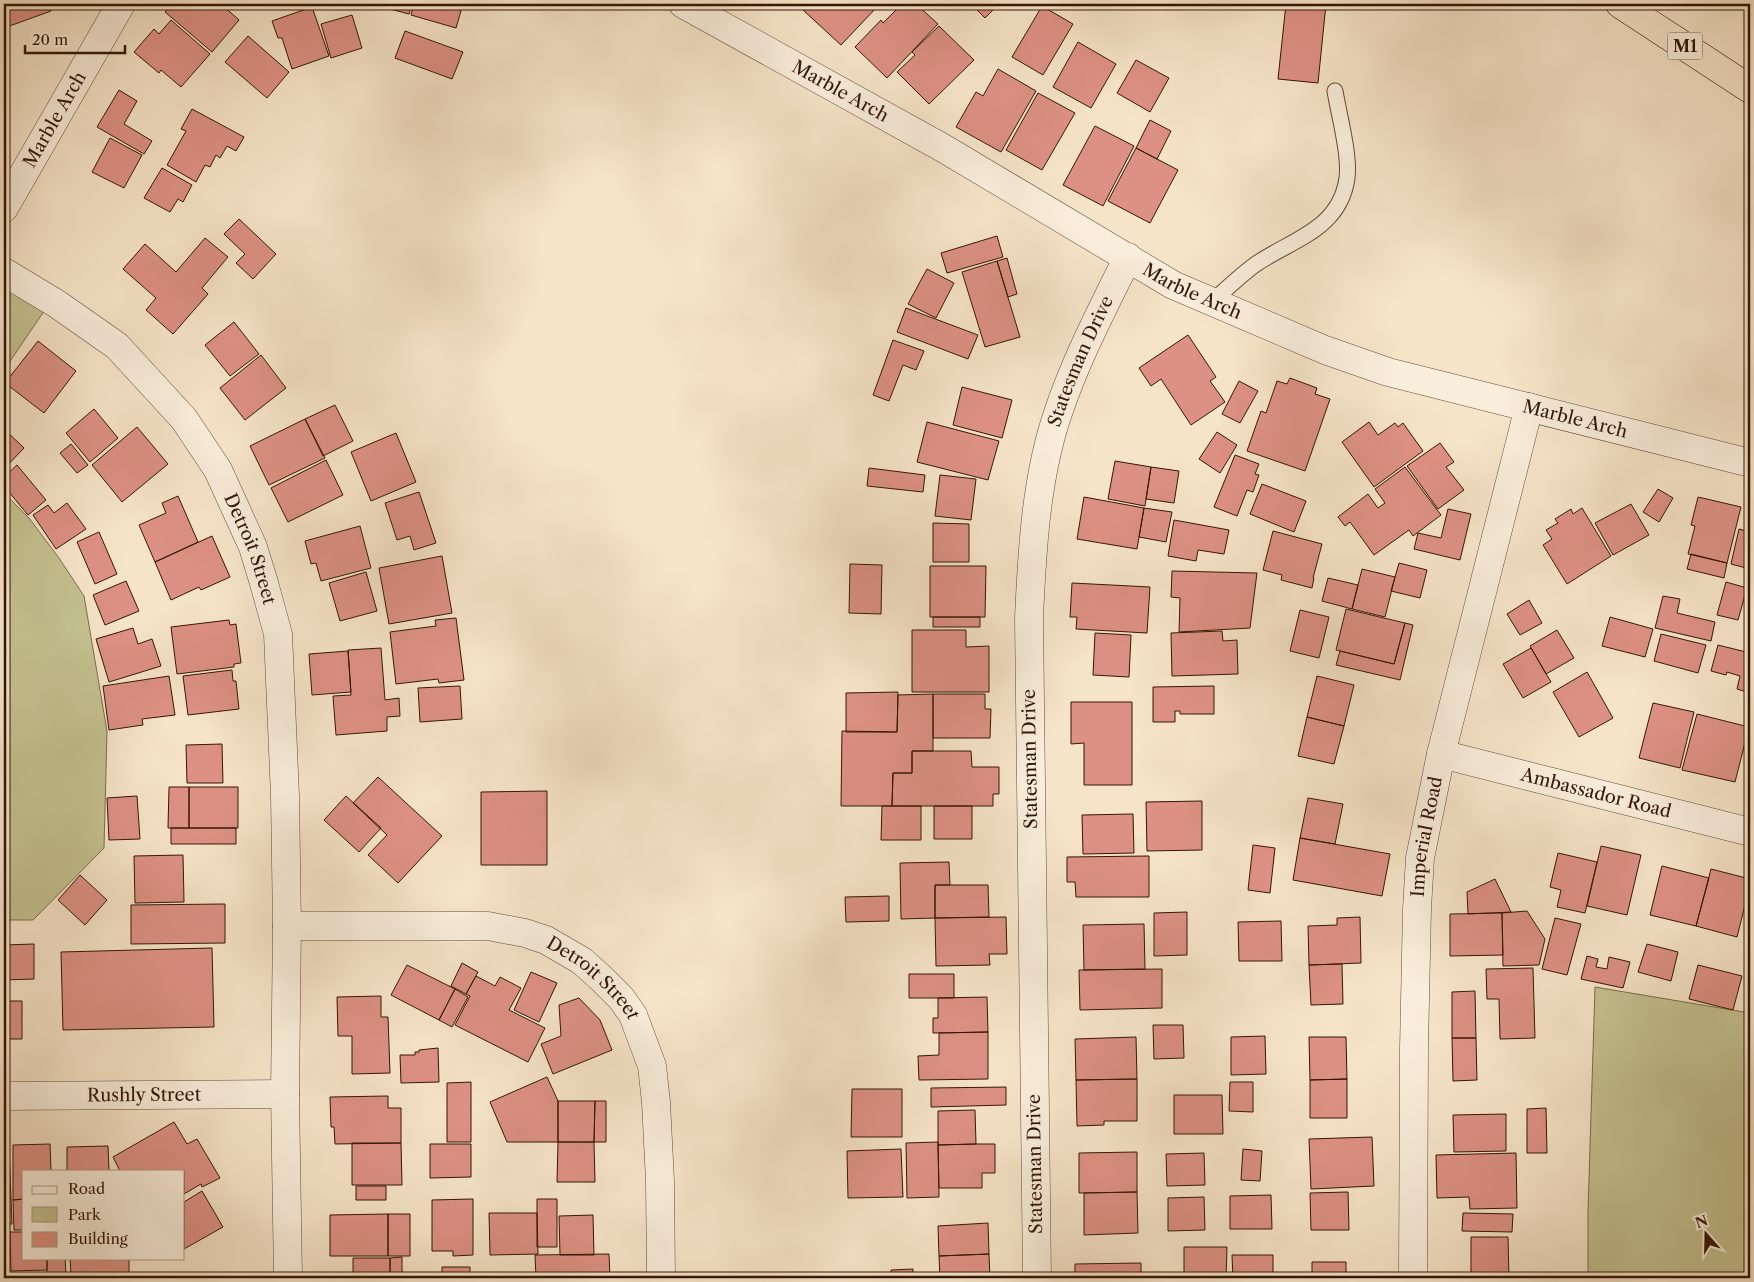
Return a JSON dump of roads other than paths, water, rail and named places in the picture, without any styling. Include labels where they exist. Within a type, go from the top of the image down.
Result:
[{"type":"highway","name":"M1","points":[[1620,4],[1750,89]]},
{"type":"street","name":"Marble Arch","points":[[4,208],[121,4]]},
{"type":"street","name":"Marble Arch","points":[[683,4],[943,148],[1173,284],[1325,350],[1388,372],[1750,463]]},
{"type":"street","name":"Statesman Drive","points":[[1037,1278],[1028,618],[1032,555],[1044,467],[1057,414],[1079,359],[1128,257]]},
{"type":"street","name":"Detroit Street","points":[[4,272],[58,304],[117,346],[184,419],[218,470],[235,505],[253,547],[278,634],[285,796],[287,926],[285,1094],[288,1278]]},
{"type":"street","name":"Imperial Road","points":[[1413,1278],[1417,909],[1420,858],[1441,754],[1530,407]]},
{"type":"street","name":"Ambassador Road","points":[[1441,754],[1750,832]]},
{"type":"street","name":"Detroit Street","points":[[287,926],[488,926],[525,933],[546,940],[582,961],[602,979],[621,998],[633,1015],[652,1066],[660,1181],[661,1278]]},
{"type":"street","name":"Rushly Street","points":[[4,1096],[285,1094]]},
{"type":"lane","points":[[1212,301],[1258,263],[1317,229],[1339,204],[1347,177],[1347,161],[1335,91]]}]
